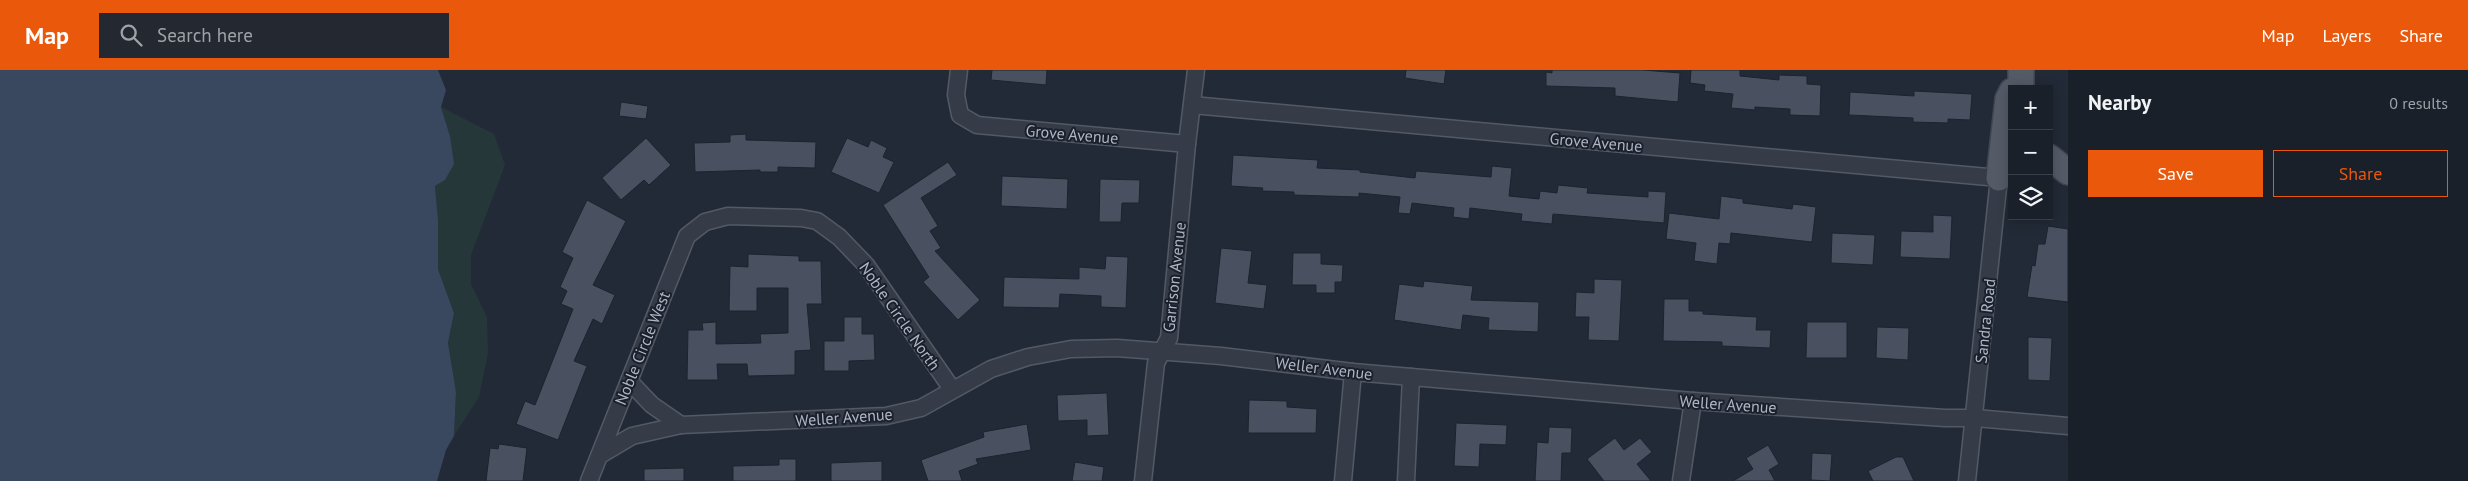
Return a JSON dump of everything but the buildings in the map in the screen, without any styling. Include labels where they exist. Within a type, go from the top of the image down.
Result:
[{"type":"main road","points":[[2006,172],[2008,99],[2017,83]]},
{"type":"main road","points":[[2053,160],[2068,172]]},
{"type":"street","name":"Grove Avenue","points":[[960,70],[956,95],[960,115],[977,125],[1187,144]]},
{"type":"street","name":"Garrison Avenue","points":[[1143,481],[1156,364],[1169,338],[1187,144],[1196,70]]},
{"type":"street","name":"Grove Avenue","points":[[1192,105],[2006,172]]},
{"type":"street","name":"Sandra Road","points":[[1967,481],[2006,172]]},
{"type":"street","name":"Noble Circle North","points":[[705,222],[728,216],[801,218],[817,221],[839,237],[866,265],[952,389]]},
{"type":"street","name":"Noble Circle West","points":[[589,481],[687,236],[705,222]]},
{"type":"street","name":"Weller Avenue","points":[[600,455],[632,436],[681,425],[886,416],[921,408],[952,389],[991,369],[1028,357],[1071,349],[1117,348],[1221,356],[1353,372],[1693,402],[1945,418],[1975,418],[2068,426]]},
{"type":"street","points":[[1343,481],[1353,372]]},
{"type":"street","points":[[1406,481],[1411,377]]},
{"type":"street","points":[[629,382],[652,405],[681,425]]},
{"type":"street","points":[[1681,481],[1693,402]]},
{"type":"shaded area","points":[[441,107],[494,134],[505,165],[471,255],[471,284],[487,317],[488,353],[479,397],[454,436],[456,392],[448,343],[454,313],[438,269],[438,219],[435,186],[445,180],[450,136]]},
{"type":"water","points":[[0,70],[438,70],[446,90],[441,107],[450,136],[454,164],[445,180],[435,186],[438,219],[438,269],[454,313],[448,343],[456,392],[454,436],[446,450],[437,481],[0,481]]}]
